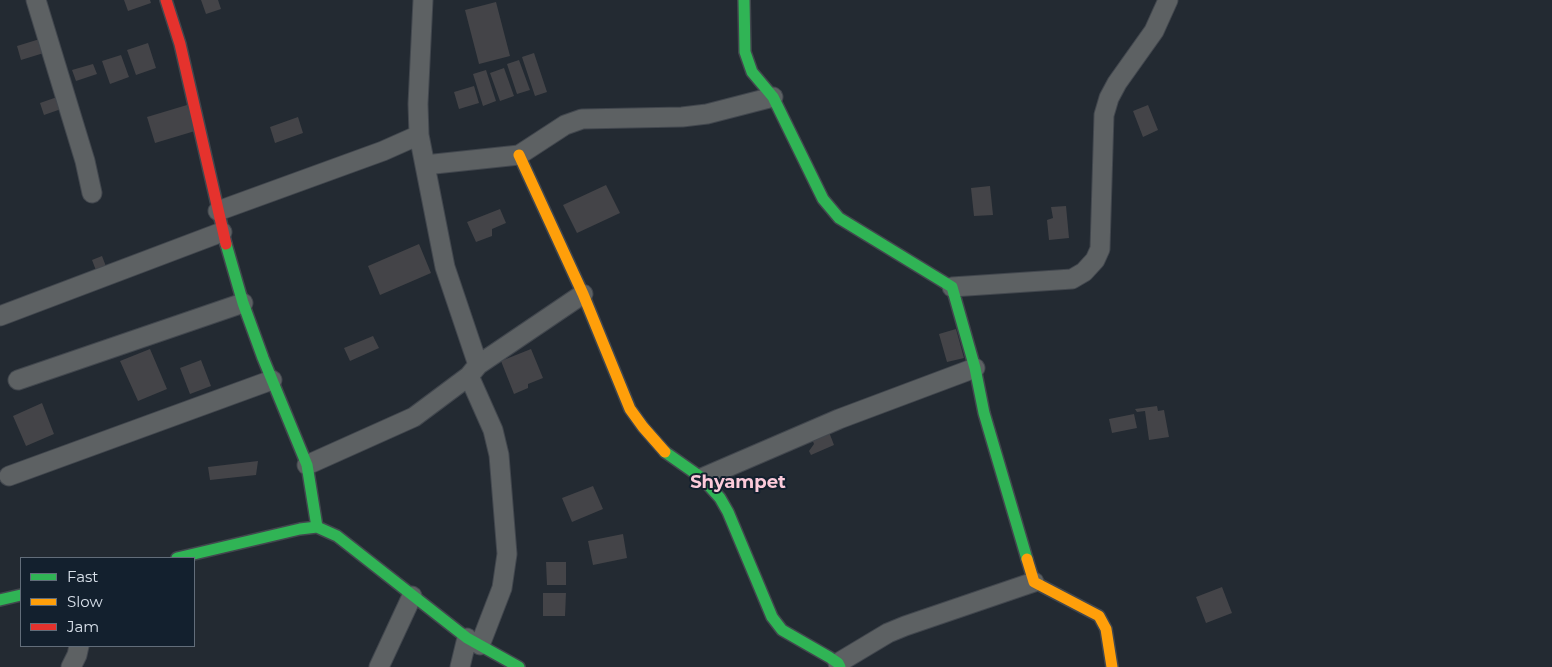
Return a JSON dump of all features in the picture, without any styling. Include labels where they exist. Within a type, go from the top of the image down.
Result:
[{"type":"street","points":[[36,0],[85,161],[92,193]]},
{"type":"street","points":[[166,0],[180,44],[222,232],[243,303],[306,465],[317,527]]},
{"type":"street","points":[[423,0],[418,104],[419,136],[445,267],[473,370],[499,454],[507,554],[502,588],[460,667]]},
{"type":"street","points":[[744,0],[748,62],[752,72],[773,97],[823,199],[839,218],[952,287],[1072,279],[1084,272],[1095,260],[1100,249],[1104,114],[1117,82],[1154,31],[1168,0]]},
{"type":"street","points":[[425,165],[519,155],[565,125],[582,119],[682,117],[707,114],[773,97]]},
{"type":"street","points":[[218,212],[419,136]]},
{"type":"street","points":[[519,155],[583,294],[630,409],[662,449],[702,478],[720,498],[728,512],[772,617],[782,630],[839,665],[888,633],[1034,582]]},
{"type":"street","points":[[0,316],[222,232]]},
{"type":"street","points":[[952,287],[975,368],[984,413],[1034,582],[1099,616],[1106,629],[1112,667]]},
{"type":"street","points":[[306,465],[414,417],[473,370],[583,294]]},
{"type":"street","points":[[18,380],[243,303]]},
{"type":"street","points":[[702,478],[839,419],[975,368]]},
{"type":"street","points":[[10,476],[272,380]]},
{"type":"street","points":[[181,557],[300,529],[317,527],[337,536],[473,642],[519,667]]},
{"type":"street","points":[[0,600],[20,595]]},
{"type":"street","points":[[379,667],[412,596]]},
{"type":"street","points":[[71,667],[79,647]]},
{"type":"building","points":[[124,0],[150,0],[151,3],[128,11]]},
{"type":"building","points":[[201,0],[218,0],[221,9],[206,14]]},
{"type":"building","points":[[496,2],[510,56],[479,64],[465,10]]},
{"type":"building","points":[[43,38],[47,52],[21,60],[17,46]]},
{"type":"building","points":[[148,43],[156,68],[136,75],[127,50]]},
{"type":"building","points":[[534,53],[547,92],[535,96],[522,57]]},
{"type":"building","points":[[121,55],[129,77],[110,84],[102,61]]},
{"type":"building","points":[[519,60],[530,90],[517,94],[507,64]]},
{"type":"building","points":[[93,64],[97,74],[76,81],[72,70]]},
{"type":"building","points":[[504,68],[514,96],[500,101],[490,73]]},
{"type":"building","points":[[486,70],[496,101],[483,106],[473,74]]},
{"type":"building","points":[[474,86],[479,103],[459,109],[454,92]]},
{"type":"building","points":[[60,96],[64,108],[44,115],[40,103]]},
{"type":"building","points":[[187,105],[195,131],[155,143],[147,117]]},
{"type":"building","points":[[1148,105],[1158,130],[1143,137],[1133,111]]},
{"type":"building","points":[[298,117],[303,133],[275,143],[270,127]]},
{"type":"building","points":[[606,185],[620,213],[577,233],[563,205]]},
{"type":"building","points":[[990,186],[993,215],[974,216],[971,188]]},
{"type":"building","points":[[1066,206],[1069,238],[1049,240],[1047,220],[1053,218],[1051,207]]},
{"type":"building","points":[[500,209],[506,223],[492,229],[492,236],[476,242],[467,222]]},
{"type":"building","points":[[419,244],[431,273],[380,295],[368,266]]},
{"type":"building","points":[[102,256],[107,269],[97,273],[92,260]]},
{"type":"building","points":[[956,329],[964,358],[947,362],[939,334]]},
{"type":"building","points":[[373,336],[379,348],[350,361],[344,348]]},
{"type":"building","points":[[150,349],[167,389],[138,401],[120,361]]},
{"type":"building","points":[[531,349],[543,378],[528,384],[528,388],[514,394],[501,361]]},
{"type":"building","points":[[201,360],[211,386],[190,394],[180,368]]},
{"type":"building","points":[[42,403],[54,434],[26,446],[13,416]]},
{"type":"building","points":[[1157,406],[1158,411],[1164,410],[1169,437],[1149,440],[1145,411],[1137,412],[1135,409]]},
{"type":"building","points":[[1134,414],[1137,428],[1112,433],[1109,419]]},
{"type":"building","points":[[829,432],[834,445],[811,455],[809,451],[814,444],[812,439]]},
{"type":"building","points":[[258,461],[256,475],[210,480],[208,467]]},
{"type":"building","points":[[593,486],[603,509],[572,522],[562,498]]},
{"type":"building","points":[[623,534],[627,558],[593,565],[588,541]]},
{"type":"building","points":[[546,562],[566,562],[566,585],[547,585]]},
{"type":"building","points":[[1222,587],[1232,613],[1206,623],[1196,597]]},
{"type":"building","points":[[543,593],[566,593],[565,616],[543,616]]},
{"type":"traffic: fast","points":[[744,0],[745,52],[752,72],[773,97],[823,199],[839,218],[952,287],[975,368],[984,413],[1027,559]]},
{"type":"traffic: fast","points":[[226,244],[243,303],[263,358],[307,465],[317,527]]},
{"type":"traffic: fast","points":[[665,452],[702,478],[720,498],[728,512],[772,617],[782,630],[829,657],[838,663],[840,667]]},
{"type":"traffic: fast","points":[[181,557],[300,529],[317,527],[337,536],[467,638],[519,667]]},
{"type":"traffic: fast","points":[[0,600],[20,595]]},
{"type":"traffic: slow","points":[[519,155],[583,294],[630,409],[665,452]]},
{"type":"traffic: slow","points":[[1027,559],[1034,582],[1099,616],[1106,629],[1112,667]]},
{"type":"traffic: jam","points":[[166,0],[180,44],[226,244]]},
{"type":"district","name":"Shyampet","points":[[738,483]]}]
